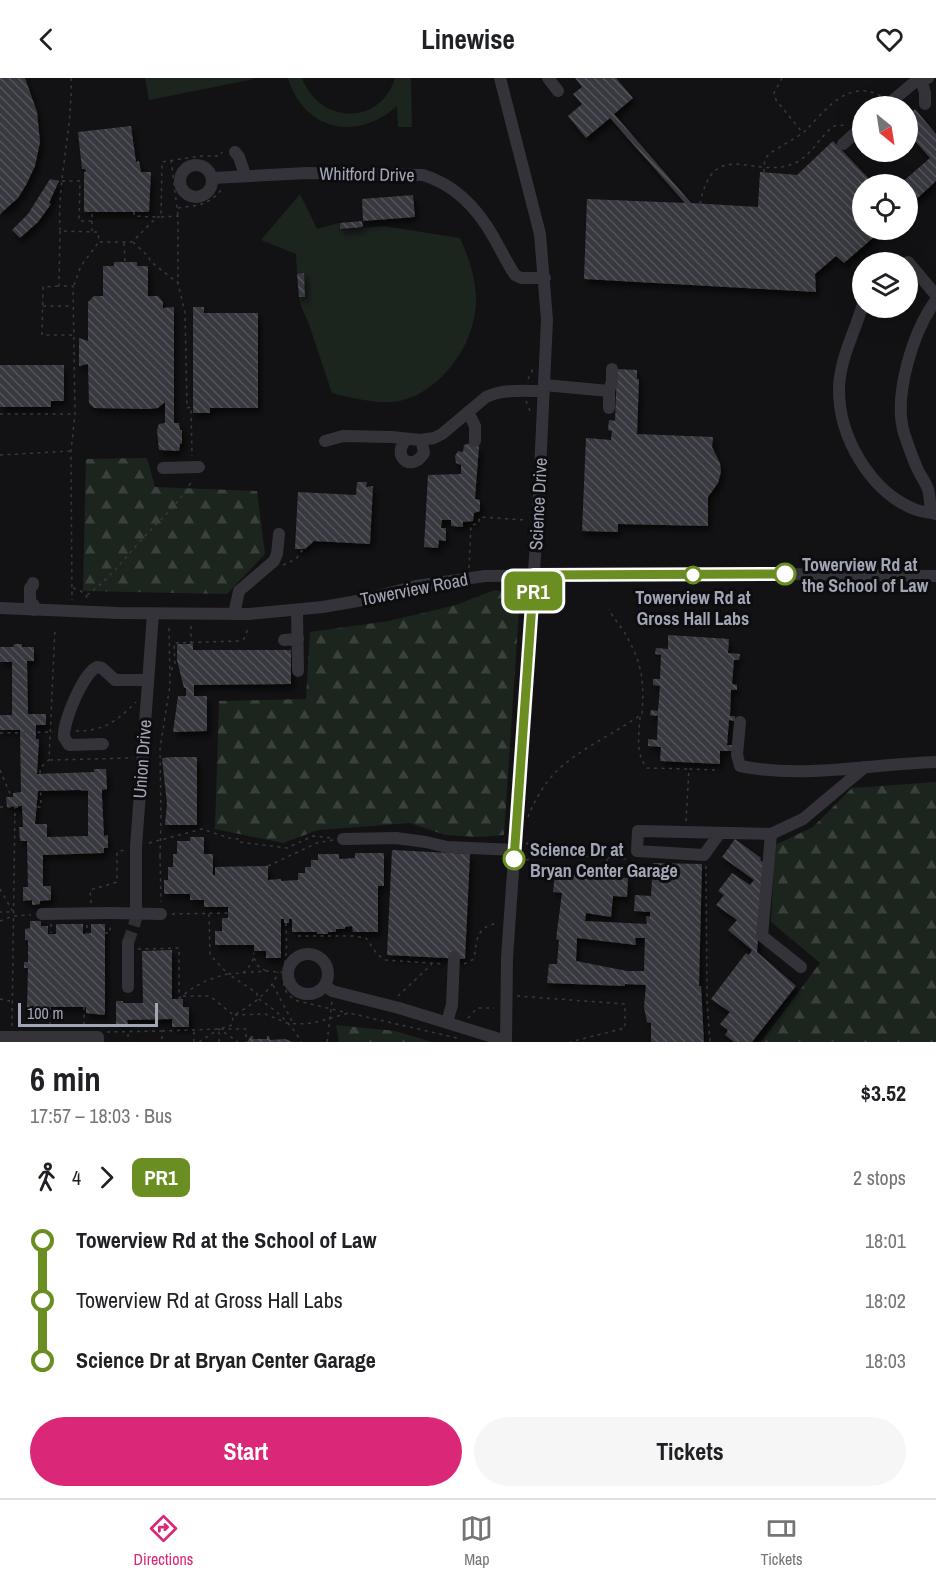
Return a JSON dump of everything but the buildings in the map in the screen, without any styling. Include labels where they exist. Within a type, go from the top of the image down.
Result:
[{"type":"street","name":"Science Drive","points":[[500,78],[540,234],[547,320],[534,575],[515,850],[506,1042]]},
{"type":"street","points":[[548,78],[558,91]]},
{"type":"street","points":[[899,96],[916,81],[924,79],[925,104]]},
{"type":"street","points":[[843,144],[852,133]]},
{"type":"street","name":"Whitford Drive","points":[[212,178],[307,173],[423,175],[438,180],[464,196],[488,228],[515,275],[534,280],[545,278]]},
{"type":"street","points":[[918,274],[936,296]]},
{"type":"street","points":[[858,318],[843,359],[839,390],[845,427],[861,464],[874,480],[915,510],[933,513],[927,486],[917,470],[907,441],[900,407],[904,376],[919,332],[936,300]]},
{"type":"street","points":[[609,408],[612,369]]},
{"type":"street","points":[[326,441],[343,436],[413,440],[434,438],[442,434],[486,397],[501,391],[544,388],[609,391]]},
{"type":"street","points":[[468,412],[475,426],[475,441]]},
{"type":"street","points":[[163,468],[196,467]]},
{"type":"street","points":[[234,614],[239,591],[274,561],[279,534]]},
{"type":"street","name":"Towerview Road","points":[[0,608],[34,607],[153,614],[297,611],[353,602],[416,586],[469,577],[785,574],[936,576]]},
{"type":"street","points":[[33,584],[38,588],[38,601],[34,607]]},
{"type":"street","points":[[297,611],[298,671]]},
{"type":"street","name":"Union Drive","points":[[136,905],[136,847],[153,614]]},
{"type":"street","points":[[284,640],[298,639]]},
{"type":"street","points":[[103,744],[69,745],[65,741],[63,731],[65,720],[88,673],[97,667],[102,668],[115,680],[148,680]]},
{"type":"street","points":[[740,722],[737,755],[740,766],[764,771],[801,772],[936,762]]},
{"type":"street","points":[[719,834],[704,855],[637,851],[638,831],[771,834],[803,819],[865,767]]},
{"type":"street","points":[[771,834],[762,936],[801,967]]},
{"type":"street","points":[[343,839],[407,845],[515,850]]},
{"type":"street","points":[[42,914],[161,914]]},
{"type":"street","points":[[128,946],[128,987]]},
{"type":"street","points":[[328,988],[328,972],[323,960],[317,956],[311,954],[298,956],[283,972],[291,985],[301,993],[314,993],[328,988],[447,1022],[506,1042]]},
{"type":"street","points":[[447,1022],[452,1005],[454,961]]},
{"type":"street","points":[[6,1037],[99,1037],[98,1042]]},
{"type":"path","points":[[59,286],[62,181],[71,113],[71,78]]},
{"type":"path","points":[[782,78],[774,93],[776,100],[803,133]]},
{"type":"path","points":[[852,88],[860,86]]},
{"type":"path","points":[[867,87],[881,96]]},
{"type":"path","points":[[764,172],[765,161],[769,154],[803,133],[845,90]]},
{"type":"path","points":[[700,204],[702,193],[716,169],[725,164],[775,168],[798,161],[834,126],[852,125]]},
{"type":"path","points":[[161,217],[162,162],[200,156],[220,156],[222,152]]},
{"type":"path","points":[[87,595],[107,580],[146,535],[166,516],[193,480],[196,467],[191,407],[187,408],[185,312],[178,284],[178,208],[175,203],[171,159]]},
{"type":"path","points":[[62,181],[80,181],[80,221],[92,221]]},
{"type":"path","points":[[178,208],[205,204],[213,200],[223,188]]},
{"type":"path","points":[[92,212],[92,232]]},
{"type":"path","points":[[134,212],[134,216],[178,216]]},
{"type":"path","points":[[132,242],[156,217]]},
{"type":"path","points":[[60,231],[98,231],[99,242],[81,266],[74,286],[75,414],[71,452],[72,611]]},
{"type":"path","points":[[99,242],[132,242],[149,257],[150,261],[178,284]]},
{"type":"path","points":[[124,242],[125,262]]},
{"type":"path","points":[[74,286],[44,287],[42,336],[74,335]]},
{"type":"path","points":[[43,306],[74,306]]},
{"type":"path","points":[[527,385],[528,376],[534,366]]},
{"type":"path","points":[[0,414],[75,414]]},
{"type":"path","points":[[0,455],[71,452]]},
{"type":"path","points":[[469,577],[471,525],[478,524],[480,517],[528,520]]},
{"type":"path","points":[[72,588],[87,595]]},
{"type":"path","points":[[87,595],[88,601]]},
{"type":"path","points":[[609,609],[629,639],[640,664],[644,686],[638,747],[641,760],[647,768],[716,770]]},
{"type":"path","points":[[169,623],[171,670],[160,758],[161,914],[228,913]]},
{"type":"path","points":[[190,644],[191,623]]},
{"type":"path","points":[[171,670],[175,664],[174,643],[238,641],[244,639],[249,625]]},
{"type":"path","points":[[49,760],[55,627]]},
{"type":"path","points":[[0,733],[94,731],[123,716],[140,698]]},
{"type":"path","points":[[527,820],[540,794],[555,772],[642,714]]},
{"type":"path","points":[[0,807],[41,807],[40,768],[49,760],[160,758]]},
{"type":"path","points":[[685,832],[689,769]]},
{"type":"path","points":[[0,770],[11,796]]},
{"type":"path","points":[[6,1037],[11,1001],[15,807]]},
{"type":"path","points":[[95,903],[90,903],[90,890],[117,882],[117,852],[202,829],[239,839],[239,842],[287,848],[314,836],[343,839]]},
{"type":"path","points":[[268,866],[317,843],[343,839]]},
{"type":"path","points":[[525,843],[552,854],[629,859]]},
{"type":"path","points":[[524,860],[552,854]]},
{"type":"path","points":[[606,876],[607,858]]},
{"type":"path","points":[[706,864],[707,1000],[710,1042]]},
{"type":"path","points":[[0,889],[13,914]]},
{"type":"path","points":[[0,912],[42,914]]},
{"type":"path","points":[[105,933],[110,933],[110,913]]},
{"type":"path","points":[[0,921],[13,914]]},
{"type":"path","points":[[209,914],[210,955],[228,974],[258,993],[257,998]]},
{"type":"path","points":[[298,936],[366,938],[377,954],[385,960],[432,963],[454,961],[466,964],[474,959],[477,935],[488,925],[502,921]]},
{"type":"path","points":[[286,923],[284,987],[293,999],[456,1038]]},
{"type":"path","points":[[128,946],[179,948],[179,999],[215,977],[267,971],[283,972]]},
{"type":"path","points":[[254,953],[258,966],[267,971]]},
{"type":"path","points":[[243,974],[254,958]]},
{"type":"path","points":[[390,1006],[432,963]]},
{"type":"path","points":[[199,1042],[219,1029],[232,1025],[233,1015],[257,998],[283,972]]},
{"type":"path","points":[[273,984],[294,1024]]},
{"type":"path","points":[[327,1042],[332,1009],[328,988]]},
{"type":"path","points":[[507,995],[625,1004],[625,1028],[570,1042]]},
{"type":"path","points":[[182,996],[210,996],[233,1015],[265,1014],[294,1024],[313,1023],[349,1013]]},
{"type":"path","points":[[257,998],[266,1003],[287,1023],[302,1041]]},
{"type":"path","points":[[0,999],[11,1001]]},
{"type":"path","points":[[50,1007],[50,1032]]},
{"type":"path","points":[[84,1007],[84,1032]]},
{"type":"path","points":[[468,1018],[477,1008],[498,1008]]},
{"type":"path","points":[[219,1029],[219,1042]]},
{"type":"path","points":[[219,1029],[238,1042]]},
{"type":"path","points":[[128,1042],[128,1033],[246,1029],[246,1042]]},
{"type":"path","points":[[194,1030],[194,1042]]},
{"type":"path","points":[[162,1031],[162,1042]]},
{"type":"green space","points":[[145,78],[253,78],[254,79],[149,100]]},
{"type":"green space","points":[[288,78],[302,78],[310,93],[322,104],[335,111],[349,114],[363,112],[377,105],[387,94],[395,78],[411,78],[412,127],[398,127],[397,106],[365,124],[349,127],[319,120],[306,110],[296,96]]},
{"type":"green space","points":[[300,194],[317,229],[339,223],[341,230],[383,226],[460,238],[474,281],[475,313],[464,346],[455,361],[431,386],[416,395],[393,402],[366,400],[332,393],[301,306],[299,298],[305,296],[304,274],[297,274],[296,254],[261,240]]},
{"type":"green space","points":[[147,458],[155,487],[257,491],[265,554],[227,594],[83,591],[86,459]]},
{"type":"green space","points":[[495,590],[520,595],[504,835],[478,837],[445,835],[410,823],[318,830],[283,843],[215,829],[219,701],[306,699],[310,632],[389,621],[456,605]]},
{"type":"green space","points":[[936,782],[936,1042],[761,1042],[820,963],[771,922],[775,845],[813,827],[852,788]]},
{"type":"green space","points":[[336,1025],[395,1031],[432,1042],[339,1042]]},
{"type":"tunnel","points":[[128,943],[136,919],[136,905]]},
{"type":"bus line","name":"PR1","points":[[514,859],[534,575],[785,574]]},
{"type":"place","name":"Towerview Rd at the School of Law","points":[[785,574]]},
{"type":"place","name":"Towerview Rd at Gross Hall Labs","points":[[693,575]]},
{"type":"place","name":"Science Dr at Bryan Center Garage","points":[[514,859]]}]
